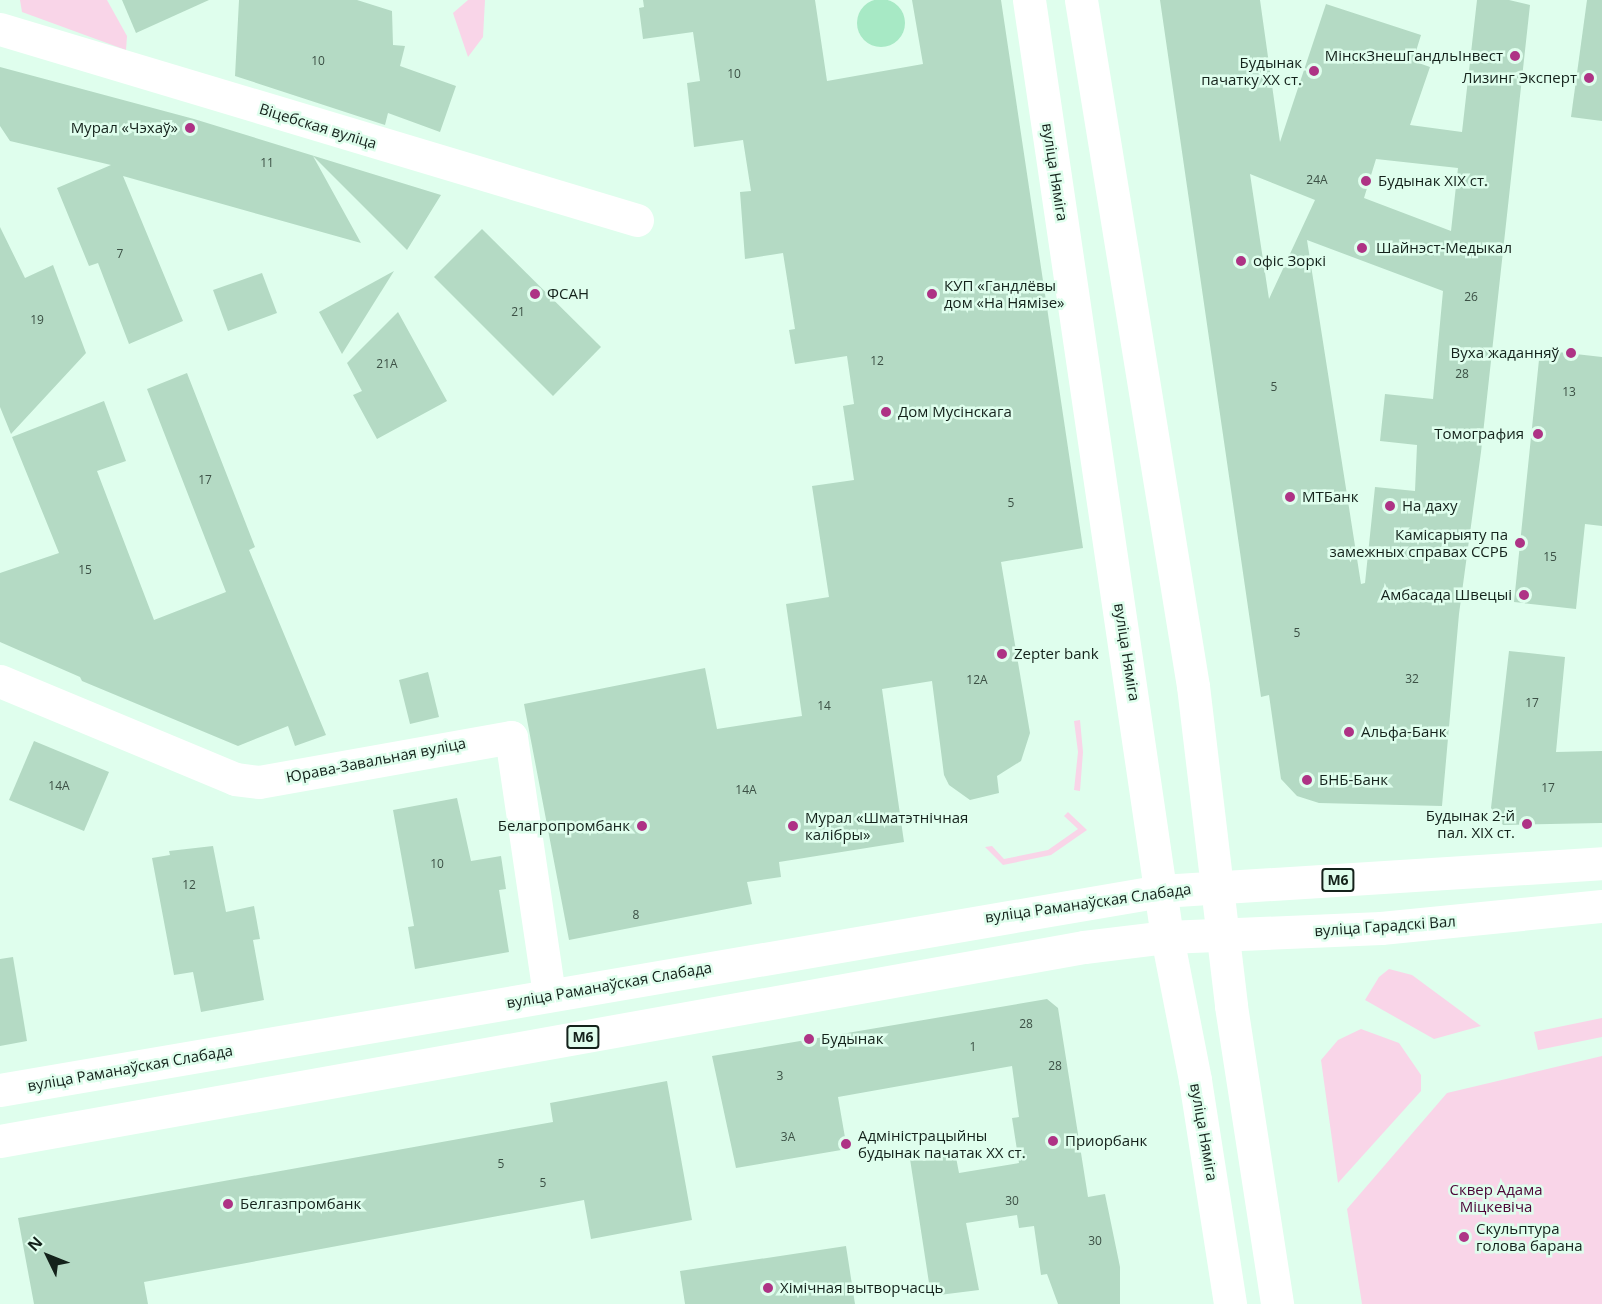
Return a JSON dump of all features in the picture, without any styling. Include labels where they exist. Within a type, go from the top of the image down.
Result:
[{"type":"main road","name":"вуліца Няміга","points":[[1029,0],[1167,937],[1196,1080],[1230,1304]]},
{"type":"main road","points":[[1082,0],[1193,686],[1223,933],[1277,1304]]},
{"type":"main road","name":"Віцебская вуліца","points":[[0,29],[637,220]]},
{"type":"main road","name":"Юрава-Завальная вуліца","points":[[0,681],[235,779],[259,782],[511,737],[549,995]]},
{"type":"main road","name":"М6","points":[[1219,886],[1458,875],[1602,863]]},
{"type":"main road","name":"вуліца Раманаўская Слабада","points":[[0,1090],[1161,891],[1219,886]]},
{"type":"main road","name":"вуліца Гарадскі Вал","points":[[1167,937],[1381,928],[1602,906]]},
{"type":"main road","name":"М6","points":[[0,1141],[1084,947],[1167,937]]},
{"type":"green space","points":[[20,0],[107,0],[127,36],[126,50],[22,12]]},
{"type":"green space","points":[[468,0],[485,0],[483,37],[468,57],[453,13]]},
{"type":"green space","points":[[1080,720],[1083,752],[1080,791],[1074,790],[1078,752],[1074,721]]},
{"type":"green space","points":[[1068,812],[1087,830],[1051,855],[1003,865],[985,847],[992,846],[1004,859],[1048,850],[1078,829],[1064,816]]},
{"type":"green space","points":[[1389,969],[1412,975],[1481,1026],[1434,1039],[1365,1000],[1379,977]]},
{"type":"green space","points":[[1602,1018],[1602,1037],[1538,1050],[1534,1032]]},
{"type":"green space","points":[[1361,1029],[1399,1043],[1421,1075],[1421,1091],[1338,1183],[1321,1060],[1338,1040]]},
{"type":"green space","name":"Сквер Адама Міцкевіча","points":[[1602,1056],[1602,1304],[1362,1304],[1347,1209],[1447,1093]]},
{"type":"shaded area","points":[[876,-1],[886,-1],[898,6],[905,18],[905,28],[898,40],[886,47],[876,47],[861,36],[857,28],[857,18],[868,3]]},
{"type":"building","points":[[122,0],[209,0],[136,33]]},
{"type":"building","points":[[239,0],[357,0],[392,11],[393,45],[405,46],[400,66],[456,86],[440,132],[388,113],[385,125],[235,76]]},
{"type":"building","points":[[643,0],[815,0],[827,81],[923,64],[912,0],[1001,0],[1083,548],[1001,562],[1030,733],[1021,761],[997,776],[999,793],[970,800],[949,785],[944,775],[932,681],[882,689],[904,842],[779,862],[781,877],[747,882],[752,904],[569,940],[524,704],[705,668],[717,729],[802,716],[786,604],[829,597],[812,486],[854,480],[843,406],[854,404],[847,356],[795,364],[789,330],[795,329],[783,253],[745,259],[740,192],[751,191],[743,140],[694,147],[687,83],[700,81],[693,32],[643,39],[639,8],[644,7]]},
{"type":"building","points":[[1160,0],[1260,0],[1280,142],[1326,4],[1421,35],[1413,61],[1430,67],[1410,125],[1462,132],[1477,0],[1509,0],[1530,5],[1481,452],[1459,614],[1442,806],[1319,803],[1297,796],[1281,779],[1269,695],[1261,697]],"holes":[[[1376,159],[1458,168],[1451,231],[1364,198]],[[1250,174],[1315,200],[1269,299]],[[1307,240],[1443,291],[1433,399],[1385,394],[1380,441],[1417,445],[1415,491],[1375,487],[1365,583],[1361,584]]]},
{"type":"building","name":"Лизинг Эксперт","points":[[1587,0],[1602,0],[1602,121],[1571,117]]},
{"type":"building","points":[[0,67],[194,119],[441,195],[407,250],[313,156],[361,243],[123,176],[183,321],[129,344],[98,263],[89,266],[57,188],[111,165],[10,141],[0,126]]},
{"type":"building","points":[[0,227],[25,278],[53,265],[86,353],[11,434],[0,407]]},
{"type":"building","points":[[482,229],[601,347],[553,396],[434,277]]},
{"type":"building","points":[[394,271],[342,354],[319,312]]},
{"type":"building","points":[[262,273],[277,313],[228,331],[213,290]]},
{"type":"building","points":[[398,312],[447,401],[377,439],[353,395],[362,391],[347,363]]},
{"type":"building","points":[[1540,350],[1602,357],[1602,526],[1585,524],[1576,609],[1514,602]]},
{"type":"building","points":[[187,373],[255,547],[249,550],[326,735],[295,746],[288,726],[238,746],[82,681],[80,677],[0,642],[0,573],[59,553],[12,437],[104,401],[126,461],[97,471],[154,620],[226,592],[147,389]]},
{"type":"building","points":[[1509,651],[1565,657],[1556,752],[1602,751],[1602,823],[1503,825],[1491,808]]},
{"type":"building","points":[[428,672],[439,717],[410,724],[399,680]]},
{"type":"building","points":[[34,741],[109,772],[84,831],[9,800]]},
{"type":"building","points":[[457,798],[471,861],[501,856],[506,889],[499,890],[509,952],[415,969],[408,927],[414,926],[393,810]]},
{"type":"building","points":[[213,846],[226,912],[254,906],[260,939],[253,940],[264,1000],[201,1012],[193,972],[174,975],[152,858],[170,855],[169,851]]},
{"type":"building","points":[[13,957],[27,1041],[0,1046],[0,959]]},
{"type":"building","points":[[1047,999],[1058,1008],[1088,1197],[1105,1194],[1120,1267],[1120,1304],[1058,1304],[1047,1274],[1041,1275],[1034,1226],[1019,1228],[1017,1215],[966,1223],[979,1290],[931,1296],[910,1159],[955,1152],[959,1173],[1019,1163],[1012,1118],[1019,1117],[1012,1066],[838,1097],[847,1149],[736,1168],[712,1056]]},
{"type":"building","points":[[667,1081],[692,1220],[591,1239],[584,1200],[144,1282],[148,1304],[34,1304],[18,1218],[553,1122],[550,1103]]},
{"type":"building","name":"Хімічная вытворчасць","points":[[846,1246],[855,1304],[685,1304],[680,1271]]},
{"type":"place","name":"МінскЗнешГандльІнвест","points":[[1515,56]]},
{"type":"place","name":"Будынак пачатку XX ст.","points":[[1314,71]]},
{"type":"place","name":"Лизинг Эксперт","points":[[1589,78]]},
{"type":"place","name":"Мурал «Чэхаў»","points":[[190,128]]},
{"type":"place","name":"Будынак XIX ст.","points":[[1366,181]]},
{"type":"place","name":"Шайнэст-Медыкал","points":[[1362,248]]},
{"type":"place","name":"офіс Зоркі","points":[[1241,261]]},
{"type":"place","name":"ФСАН","points":[[535,294]]},
{"type":"place","name":"КУП «Гандлёвы дом «На Нямізе»","points":[[932,294]]},
{"type":"place","name":"Вуха жаданняў","points":[[1571,353]]},
{"type":"place","name":"Дом Мусінскага","points":[[886,412]]},
{"type":"place","name":"Томография","points":[[1538,434]]},
{"type":"place","name":"МТБанк","points":[[1290,497]]},
{"type":"place","name":"На даху","points":[[1390,506]]},
{"type":"place","name":"Камісарыяту па замежных справах ССРБ","points":[[1520,543]]},
{"type":"place","name":"Амбасада Швецыі","points":[[1524,595]]},
{"type":"place","name":"Zepter bank","points":[[1002,654]]},
{"type":"place","name":"Альфа-Банк","points":[[1349,732]]},
{"type":"place","name":"БНБ-Банк","points":[[1307,780]]},
{"type":"place","name":"Будынак 2-й пал. ХІХ ст.","points":[[1527,824]]},
{"type":"place","name":"Белагропромбанк","points":[[642,826]]},
{"type":"place","name":"Мурал «Шматэтнічная калібры»","points":[[793,826]]},
{"type":"place","name":"Будынак","points":[[809,1039]]},
{"type":"place","name":"Приорбанк","points":[[1053,1141]]},
{"type":"place","name":"Адміністрацыйны будынак пачатак XX ст.","points":[[846,1144]]},
{"type":"place","name":"Белгазпромбанк","points":[[228,1204]]},
{"type":"place","name":"Скульптура голова барана","points":[[1464,1237]]},
{"type":"place","name":"Хімічная вытворчасць","points":[[768,1288]]}]
